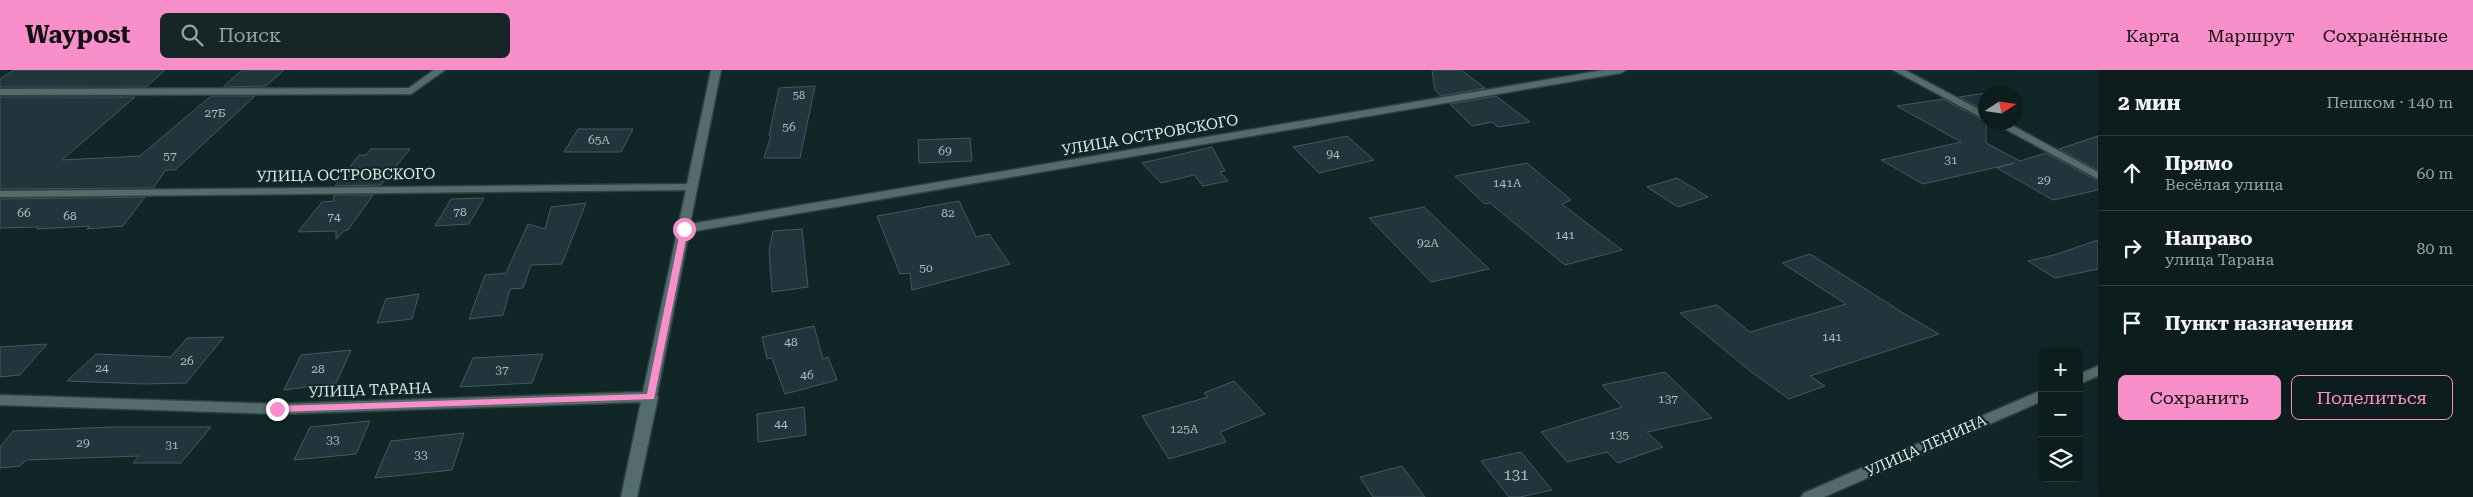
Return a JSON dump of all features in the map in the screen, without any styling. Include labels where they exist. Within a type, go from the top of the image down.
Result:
[{"type":"street","points":[[0,92],[411,91],[440,70]]},
{"type":"street","points":[[629,497],[651,397],[716,70]]},
{"type":"street","name":"УЛИЦА ОСТРОВСКОГО","points":[[684,229],[1620,70]]},
{"type":"street","points":[[1898,70],[1978,112]]},
{"type":"street","points":[[2012,130],[2098,176]]},
{"type":"street","name":"УЛИЦА ОСТРОВСКОГО","points":[[0,194],[693,187]]},
{"type":"street","points":[[2083,377],[2098,371]]},
{"type":"street","name":"УЛИЦА ТАРАНА","points":[[0,400],[277,409],[651,397]]},
{"type":"street","name":"УЛИЦА ЛЕНИНА","points":[[1810,497],[2038,398]]},
{"type":"building","points":[[14,70],[165,70],[146,87],[0,87],[0,79]]},
{"type":"building","points":[[242,70],[284,70],[266,86],[223,87]]},
{"type":"building","points":[[1432,70],[1461,70],[1485,88],[1441,96],[1435,90]]},
{"type":"building","points":[[815,86],[800,158],[764,158],[771,136],[769,136],[779,88]]},
{"type":"building","points":[[1978,94],[1978,107],[1959,97]]},
{"type":"building","points":[[211,96],[255,96],[175,170],[166,170],[153,188],[0,189],[0,97],[135,97],[62,160],[140,156]]},
{"type":"building","points":[[1496,96],[1530,122],[1498,127],[1492,122],[1472,126],[1450,104]]},
{"type":"building","points":[[1943,99],[1978,118],[1978,130],[1986,130],[1986,143],[2020,161],[2046,153],[2098,181],[2098,190],[2053,200],[1997,168],[2015,163],[1923,184],[1881,160],[1961,142],[1897,106]]},
{"type":"building","points":[[578,129],[633,129],[621,152],[564,152]]},
{"type":"building","points":[[1347,136],[1374,160],[1319,173],[1293,147]]},
{"type":"building","points":[[2098,136],[2098,170],[2059,149]]},
{"type":"building","points":[[970,138],[972,161],[919,163],[918,140]]},
{"type":"building","points":[[1212,147],[1225,171],[1220,172],[1228,181],[1203,186],[1194,175],[1161,183],[1142,163]]},
{"type":"building","points":[[371,149],[410,149],[381,185],[335,186],[359,155],[366,155]]},
{"type":"building","points":[[1527,163],[1571,200],[1562,204],[1622,250],[1565,265],[1490,203],[1485,204],[1455,176]]},
{"type":"building","points":[[1677,178],[1708,197],[1678,207],[1647,187]]},
{"type":"building","points":[[334,195],[373,195],[348,230],[344,231],[336,239],[336,231],[298,232],[322,202],[334,201]]},
{"type":"building","points":[[145,197],[123,226],[87,229],[90,226],[37,229],[39,227],[0,228],[0,199]]},
{"type":"building","points":[[484,198],[469,224],[435,226],[451,199]]},
{"type":"building","points":[[959,201],[976,237],[989,234],[1010,264],[912,290],[910,273],[900,274],[877,216]]},
{"type":"building","points":[[586,203],[562,264],[531,265],[523,288],[510,289],[503,315],[469,319],[485,275],[506,273],[528,224],[545,229],[551,207]]},
{"type":"building","points":[[1424,207],[1489,269],[1431,282],[1369,218]]},
{"type":"building","points":[[802,229],[808,287],[772,292],[769,251],[773,231]]},
{"type":"building","points":[[2098,240],[2098,269],[2055,278],[2028,261],[2054,255]]},
{"type":"building","points":[[1810,254],[1939,334],[1810,376],[1825,386],[1789,399],[1750,371],[1680,313],[1717,305],[1750,332],[1846,304],[1782,263]]},
{"type":"building","points":[[419,294],[412,319],[377,323],[386,299]]},
{"type":"building","points":[[814,326],[823,359],[828,357],[837,380],[785,394],[772,358],[767,359],[762,337]]},
{"type":"building","points":[[224,337],[186,383],[144,384],[67,381],[96,354],[171,357],[187,338]]},
{"type":"building","points":[[47,344],[20,375],[0,377],[0,347]]},
{"type":"building","points":[[351,350],[336,383],[284,390],[301,355]]},
{"type":"building","points":[[543,354],[532,383],[460,387],[473,358]]},
{"type":"building","points":[[1665,372],[1712,418],[1647,432],[1663,447],[1618,463],[1607,452],[1567,462],[1541,432],[1622,407],[1602,385]]},
{"type":"building","points":[[1234,381],[1265,414],[1220,432],[1226,442],[1169,459],[1142,416],[1208,397],[1204,393]]},
{"type":"building","points":[[804,407],[806,435],[758,442],[757,414]]},
{"type":"building","points":[[370,421],[356,454],[294,460],[310,427]]},
{"type":"building","points":[[112,427],[211,427],[181,463],[133,463],[139,456],[26,460],[20,466],[0,468],[0,447],[13,431]]},
{"type":"building","points":[[464,433],[452,470],[375,478],[391,441]]},
{"type":"building","points":[[1521,452],[1552,490],[1520,497],[1509,497],[1481,461]]},
{"type":"building","points":[[1402,466],[1425,497],[1373,497],[1360,477]]},
{"type":"route","points":[[277,409],[651,397],[684,229]]}]
